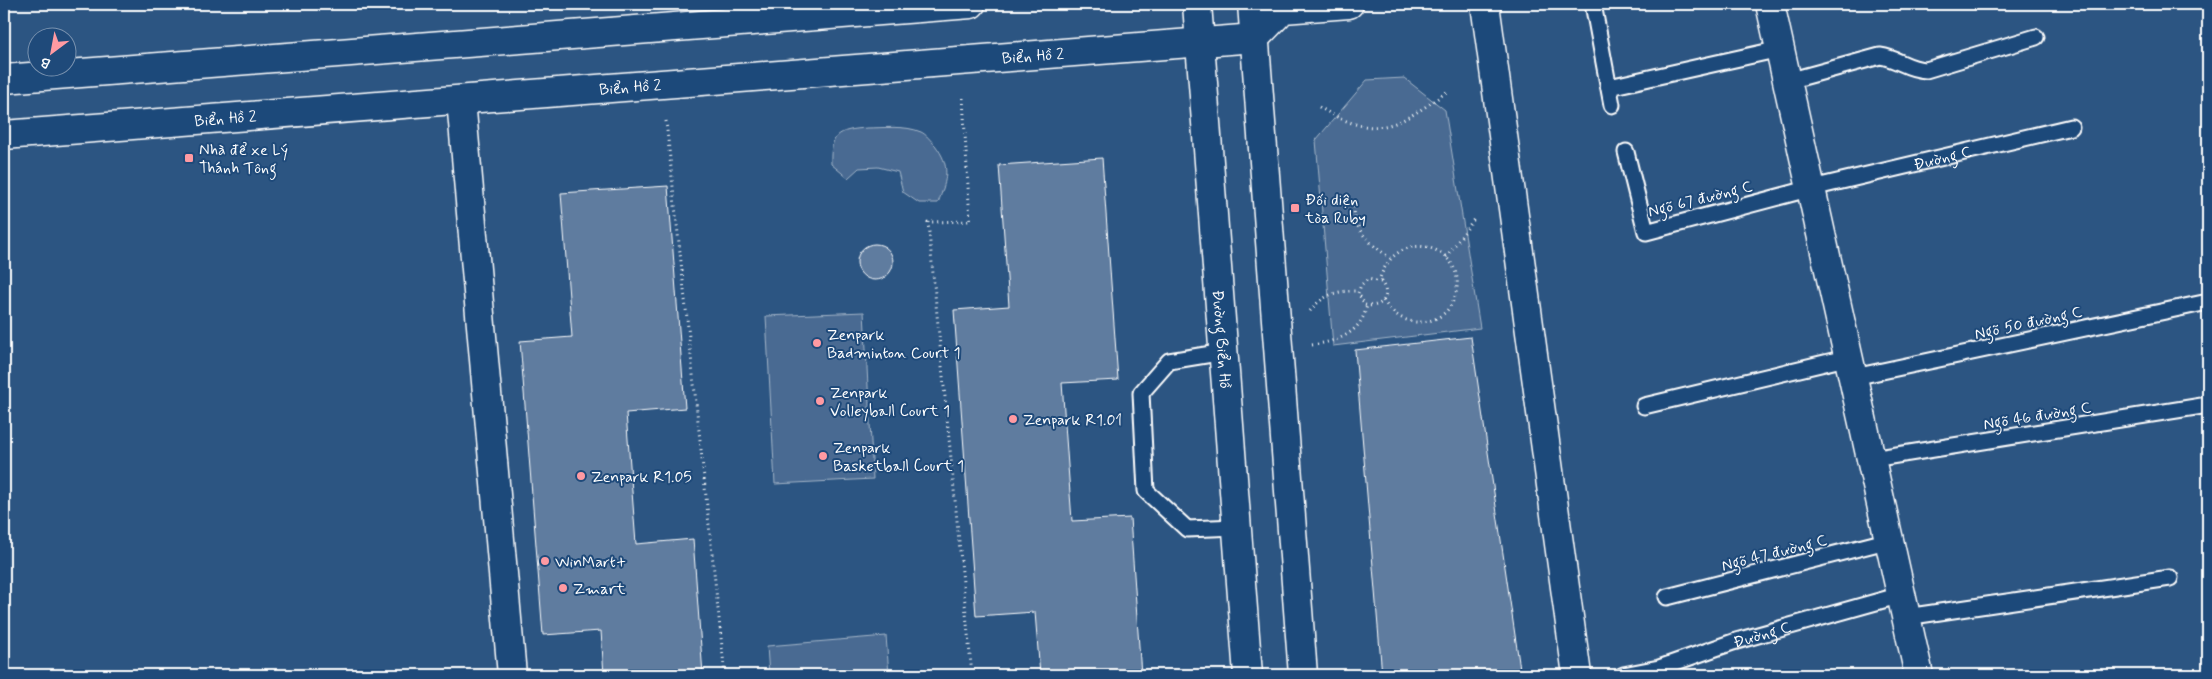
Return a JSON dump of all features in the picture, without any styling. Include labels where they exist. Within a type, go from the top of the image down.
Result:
[{"type":"street","points":[[4,79],[971,4]]},
{"type":"street","name":"Đường Biển Hồ","points":[[1197,4],[1248,675]]},
{"type":"street","points":[[1252,4],[1303,675]]},
{"type":"street","points":[[1255,38],[1280,6],[1349,4]]},
{"type":"street","points":[[1485,4],[1577,675]]},
{"type":"street","points":[[1770,4],[1919,675]]},
{"type":"street","name":"Biển Hồ 2","points":[[4,135],[1255,38]]},
{"type":"street","points":[[461,100],[512,675]]},
{"type":"lane","points":[[1593,4],[1612,105]]},
{"type":"lane","points":[[1788,81],[1880,56],[1895,59],[1911,70],[1926,70],[2036,37]]},
{"type":"lane","points":[[1609,87],[1780,49]]},
{"type":"lane","name":"Đường C","points":[[1812,188],[2071,128]]},
{"type":"lane","name":"Ngõ 67 đường C","points":[[1626,152],[1646,232],[1812,188]]},
{"type":"lane","name":"Ngõ 50 đường C","points":[[1852,367],[2208,302]]},
{"type":"lane","points":[[1224,352],[1169,361],[1142,393],[1146,491],[1187,529],[1237,527]]},
{"type":"lane","points":[[1644,406],[1852,367]]},
{"type":"lane","name":"Ngõ 46 đường C","points":[[1872,459],[2208,405]]},
{"type":"lane","name":"Ngõ 47 đường C","points":[[1667,597],[1890,540]]},
{"type":"lane","name":"Đường C","points":[[1623,675],[1660,668],[1733,642],[1904,606],[2170,578]]},
{"type":"path","points":[[1319,107],[1356,126],[1380,128],[1402,121],[1448,91]]},
{"type":"path","points":[[963,98],[970,221],[928,222],[972,675]]},
{"type":"path","points":[[666,121],[725,675]]},
{"type":"path","points":[[1355,202],[1354,220],[1361,234],[1390,258]]},
{"type":"path","points":[[1446,257],[1474,219]]},
{"type":"path","points":[[1381,282],[1368,279],[1361,285],[1358,291],[1362,302],[1373,306],[1383,300],[1385,290],[1381,282],[1384,266],[1390,258],[1403,248],[1416,245],[1428,246],[1446,257],[1456,272],[1458,284],[1450,308],[1440,317],[1428,322],[1415,323],[1403,319],[1392,312],[1383,300]]},
{"type":"path","points":[[1310,311],[1326,296],[1337,292],[1358,291]]},
{"type":"path","points":[[1312,345],[1343,338],[1355,330],[1362,321],[1367,305]]},
{"type":"shaded area","points":[[1404,78],[1445,110],[1480,328],[1333,346],[1316,140],[1367,80]]},
{"type":"shaded area","points":[[908,128],[925,134],[940,153],[945,166],[944,187],[938,203],[919,203],[903,192],[898,172],[878,167],[859,168],[848,178],[831,164],[832,146],[838,136],[849,130]]},
{"type":"shaded area","points":[[864,312],[873,479],[775,484],[766,316]]},
{"type":"shaded area","points":[[886,636],[889,675],[769,675],[767,646]]},
{"type":"building","name":"Zenpark R1.01","points":[[1102,158],[1118,380],[1062,383],[1072,521],[1130,518],[1141,675],[1040,675],[1035,612],[976,616],[954,310],[1009,306],[999,165]]},
{"type":"building","name":"Zenpark R1.05","points":[[668,186],[685,408],[626,413],[636,544],[693,539],[703,675],[604,675],[601,631],[543,635],[520,341],[572,337],[561,193]]},
{"type":"building","points":[[875,244],[888,249],[893,262],[888,275],[875,280],[862,275],[857,262],[862,249]]},
{"type":"building","points":[[1471,337],[1520,669],[1488,675],[1382,675],[1355,350]]},
{"type":"place","name":"Nhà để xe Lý Thánh Tông","points":[[189,158]]},
{"type":"place","name":"Đối diện tòa Ruby","points":[[1295,208]]},
{"type":"place","name":"Zenpark Badminton Court 1","points":[[817,343]]},
{"type":"place","name":"Zenpark Volleyball Court 1","points":[[820,401]]},
{"type":"place","name":"Zenpark R1.01","points":[[1013,419]]},
{"type":"place","name":"Zenpark Basketball Court 1","points":[[823,456]]},
{"type":"place","name":"Zenpark R1.05","points":[[581,476]]},
{"type":"place","name":"WinMart+","points":[[545,561]]},
{"type":"place","name":"Zmart","points":[[563,588]]}]
